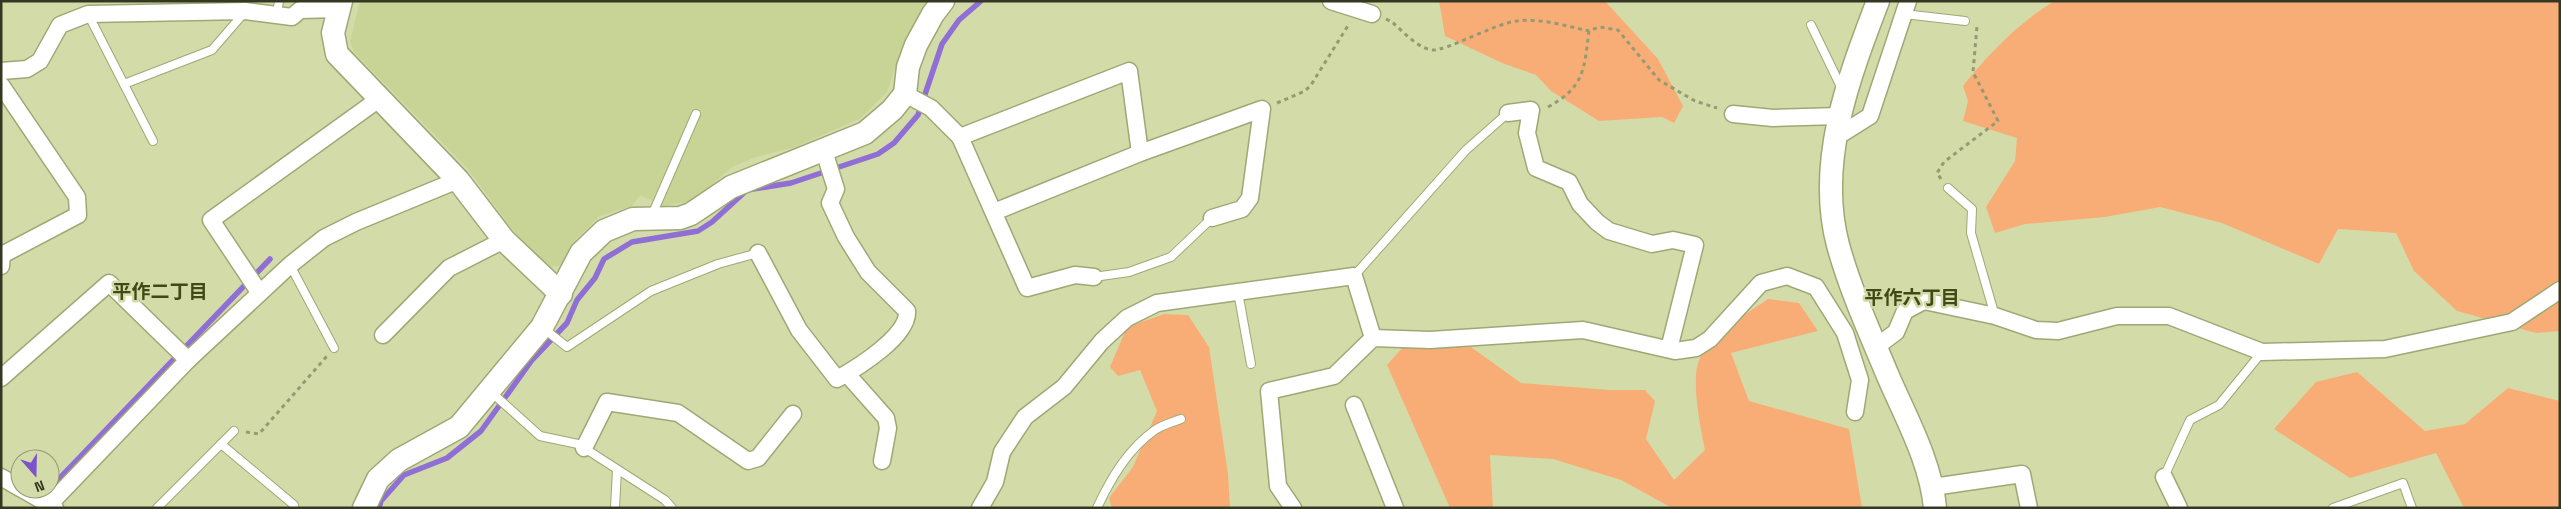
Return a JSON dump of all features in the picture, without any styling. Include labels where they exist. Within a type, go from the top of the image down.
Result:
[{"type":"street","points":[[364,508],[378,478],[399,460],[459,427],[542,327],[581,253],[604,231],[633,219],[680,218],[691,214],[731,187],[828,163],[892,110],[905,94],[908,67],[916,46],[932,14],[943,1]]},
{"type":"street","points":[[1331,1],[1364,12]]},
{"type":"street","points":[[1,72],[27,69],[40,61],[60,25],[88,14],[245,11],[278,8],[292,17],[300,10],[340,5],[333,33],[337,54],[458,180],[504,240],[561,294]]},
{"type":"street","points":[[1876,7],[1845,94],[1837,127],[1832,199],[1838,244],[1934,497],[2022,474],[2029,508]]},
{"type":"street","points":[[1733,114],[1837,127],[1870,116],[1906,8]]},
{"type":"street","points":[[960,137],[1129,71],[1140,153]]},
{"type":"street","points":[[1,85],[77,197],[78,215],[2,259]]},
{"type":"street","points":[[905,94],[931,108],[960,137],[1027,288],[1075,275],[1094,277]]},
{"type":"street","points":[[258,292],[211,220],[379,99]]},
{"type":"street","points":[[994,212],[1140,153],[1262,109],[1250,198],[1242,209],[1212,218]]},
{"type":"street","points":[[1508,112],[1530,110],[1527,133],[1536,168],[1569,182],[1580,204],[1597,222],[1609,230],[1652,244],[1672,240],[1696,245],[1669,349]]},
{"type":"street","points":[[758,253],[799,330],[837,379],[880,350],[898,332],[907,318],[907,310],[868,272],[846,237],[830,203],[836,189],[828,163]]},
{"type":"street","points":[[37,499],[50,507],[188,360],[258,292],[324,238],[356,222],[458,180]]},
{"type":"street","points":[[383,335],[449,268],[504,240]]},
{"type":"street","points":[[980,508],[995,482],[1002,452],[1025,417],[1064,388],[1102,341],[1127,318],[1157,303],[1354,276],[1373,338]]},
{"type":"street","points":[[1293,508],[1278,486],[1269,391],[1334,376],[1373,338],[1430,340],[1583,330],[1669,349],[1696,348],[1710,340],[1761,284],[1787,276],[1816,287],[1845,333],[1860,380],[1855,412]]},
{"type":"street","points":[[1,378],[109,283],[188,360]]},
{"type":"street","points":[[1849,345],[1874,342],[1896,332],[1905,311],[1924,301],[1995,316],[2036,330],[2058,331],[2117,316],[2169,316],[2262,352],[2394,347],[2512,322],[2560,290]]},
{"type":"street","points":[[847,374],[886,418],[888,428],[882,461]]},
{"type":"street","points":[[584,448],[607,402],[678,413],[748,461],[758,458],[793,414]]},
{"type":"street","points":[[1354,405],[1395,508]]},
{"type":"street","points":[[2164,477],[2179,508]]},
{"type":"lane","points":[[1906,8],[1965,21]]},
{"type":"lane","points":[[124,84],[212,50],[245,11]]},
{"type":"lane","points":[[88,14],[153,142]]},
{"type":"lane","points":[[1811,25],[1839,88],[1845,94]]},
{"type":"lane","points":[[1354,276],[1466,150],[1508,112]]},
{"type":"lane","points":[[651,219],[696,114]]},
{"type":"lane","points":[[1948,188],[1972,209],[1971,233],[1995,316]]},
{"type":"lane","points":[[1094,277],[1128,272],[1171,256],[1212,218]]},
{"type":"lane","points":[[542,327],[568,347],[651,291],[718,264],[758,253]]},
{"type":"lane","points":[[290,265],[334,348]]},
{"type":"lane","points":[[1238,291],[1251,364]]},
{"type":"lane","points":[[2164,477],[2190,420],[2219,405],[2262,352]]},
{"type":"lane","points":[[489,390],[540,436],[578,444],[665,500],[672,508]]},
{"type":"lane","points":[[1098,508],[1110,481],[1126,457],[1156,429],[1181,419]]},
{"type":"lane","points":[[157,508],[234,431]]},
{"type":"lane","points":[[221,444],[294,505]]},
{"type":"lane","points":[[615,508],[617,470]]},
{"type":"lane","points":[[2333,508],[2403,483],[2412,508]]},
{"type":"path","points":[[1262,109],[1305,91],[1311,85],[1344,33],[1364,12],[1392,22],[1425,49],[1435,50],[1477,33],[1516,21],[1549,22],[1589,31],[1600,27],[1618,30],[1659,80],[1695,101],[1733,114]]},
{"type":"path","points":[[1948,188],[1937,173],[1944,162],[1998,121],[1973,72],[1978,26],[1965,21]]},
{"type":"path","points":[[1530,110],[1550,107],[1577,86],[1585,64],[1589,31]]},
{"type":"path","points":[[234,431],[258,434],[334,348]]},
{"type":"shaded area","points":[[360,1],[933,1],[903,45],[887,92],[861,118],[795,147],[756,157],[732,167],[693,201],[663,206],[640,195],[632,206],[600,216],[577,238],[564,265],[550,267],[518,237],[467,168],[354,52],[350,42]]},
{"type":"shaded area","points":[[1439,1],[1605,1],[1658,59],[1683,106],[1674,123],[1662,117],[1599,121],[1551,91],[1536,75],[1502,63],[1445,36]]},
{"type":"shaded area","points":[[2054,1],[2560,1],[2560,331],[2536,333],[2457,311],[2414,271],[2396,233],[2338,229],[2319,264],[2222,223],[2160,207],[2105,217],[2025,224],[1995,233],[1986,207],[2015,161],[2017,138],[1963,121],[1968,101],[1963,86],[2005,39]]},
{"type":"shaded area","points":[[1768,299],[1799,303],[1818,331],[1731,353],[1749,401],[1849,429],[1862,508],[1672,508],[1621,480],[1553,459],[1490,455],[1493,508],[1450,508],[1387,365],[1403,347],[1471,347],[1521,383],[1610,390],[1645,390],[1655,401],[1646,439],[1674,480],[1705,450],[1696,389],[1696,376],[1701,356],[1723,331]]},
{"type":"shaded area","points":[[1164,314],[1188,315],[1209,347],[1228,474],[1230,508],[1112,508],[1109,498],[1133,467],[1157,411],[1140,370],[1118,376],[1110,367],[1127,327]]},
{"type":"shaded area","points":[[2357,372],[2425,431],[2465,424],[2508,388],[2560,401],[2560,508],[2464,508],[2436,453],[2350,478],[2274,429],[2316,382]]},
{"type":"waterway","points":[[379,508],[381,501],[404,475],[447,458],[481,431],[532,360],[567,323],[577,300],[595,278],[604,259],[632,242],[698,231],[712,222],[747,190],[791,183],[878,154],[894,143],[918,115],[942,44],[959,20],[981,1]]},
{"type":"waterway","points":[[36,508],[58,480],[270,259]]},
{"type":"district","name":"平作二丁目","points":[[160,291]]},
{"type":"district","name":"平作六丁目","points":[[1912,297]]}]
